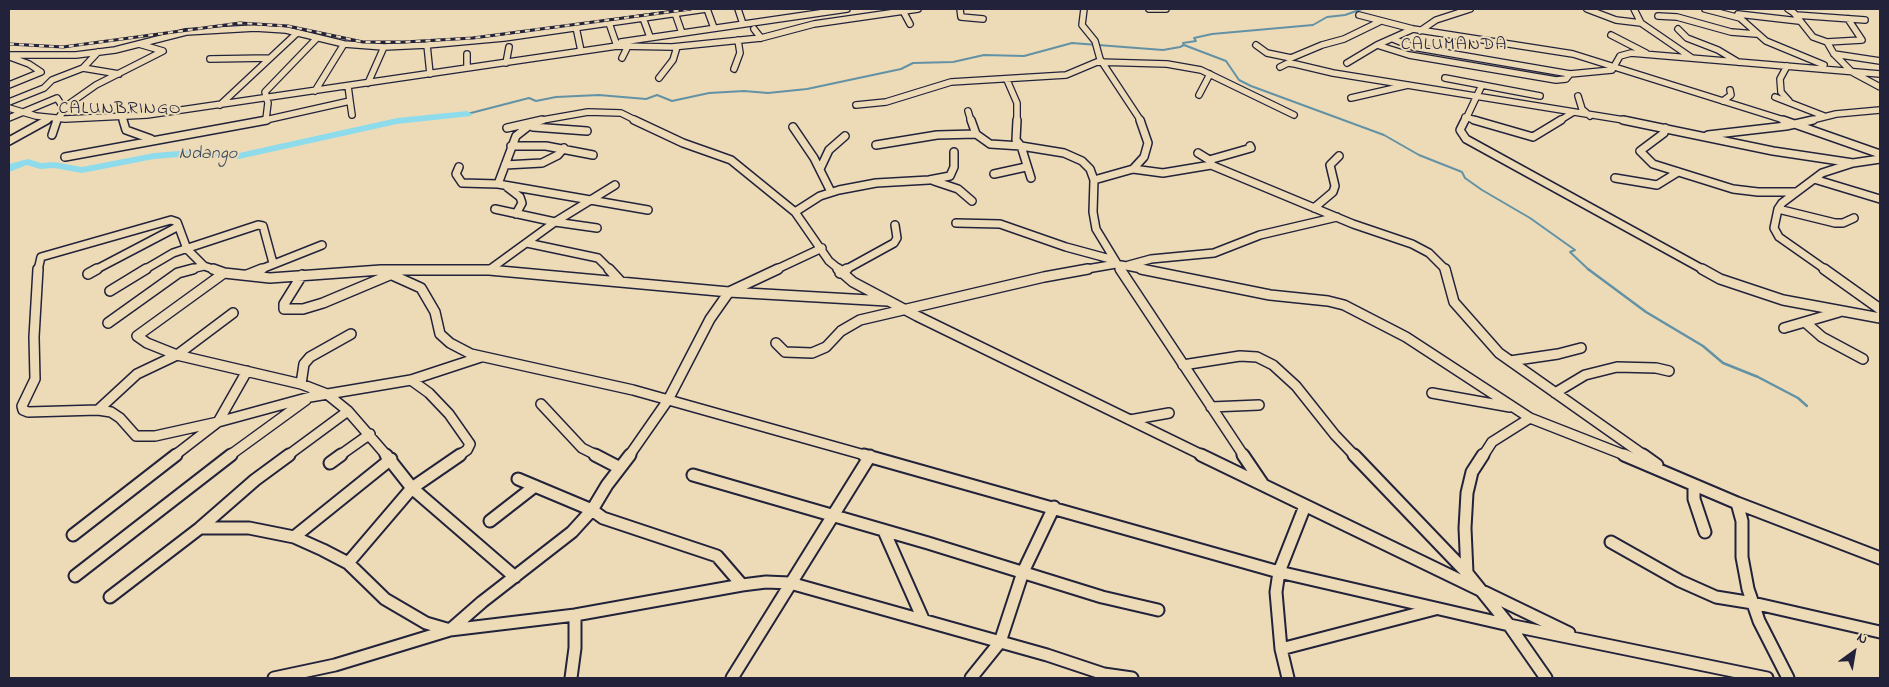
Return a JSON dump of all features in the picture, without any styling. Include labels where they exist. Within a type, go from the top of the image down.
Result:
[{"type":"street","points":[[9,56],[98,52],[201,30],[255,28],[297,33],[344,44],[384,47],[428,45],[504,38],[706,9],[714,28]]},
{"type":"street","points":[[738,9],[743,24]]},
{"type":"street","points":[[9,108],[54,118],[123,118],[506,63],[581,51],[650,37],[743,24],[776,16],[847,9]]},
{"type":"street","points":[[617,44],[677,47],[761,38],[814,24],[918,9]]},
{"type":"street","points":[[960,9],[962,17],[983,19]]},
{"type":"street","points":[[1084,9],[1082,25],[1096,44],[1098,56],[1128,96],[1145,129],[1148,143],[1147,150],[1139,165],[1133,169],[1094,180]]},
{"type":"street","points":[[1149,9],[1166,9]]},
{"type":"street","points":[[1420,30],[1436,20],[1470,9]]},
{"type":"street","points":[[1587,9],[1616,20],[1641,23],[1673,43],[1692,58]]},
{"type":"street","points":[[1634,9],[1641,23]]},
{"type":"street","points":[[1704,9],[1738,14],[1865,20]]},
{"type":"street","points":[[1788,9],[1813,37],[1827,42],[1862,40],[1848,19]]},
{"type":"street","points":[[903,11],[910,24]]},
{"type":"street","points":[[675,13],[682,33]]},
{"type":"street","points":[[1738,14],[1756,34],[1775,46],[1839,70]]},
{"type":"street","points":[[1359,15],[1379,22],[1413,29],[1573,54],[1795,124],[1880,154]]},
{"type":"street","points":[[1658,16],[1677,16],[1731,32],[1756,34]]},
{"type":"street","points":[[643,18],[650,37]]},
{"type":"street","points":[[1280,67],[1322,45],[1344,40],[1379,22]]},
{"type":"street","points":[[609,23],[617,44]]},
{"type":"street","points":[[576,27],[581,51]]},
{"type":"street","points":[[754,29],[761,38]]},
{"type":"street","points":[[1347,63],[1378,45],[1413,29]]},
{"type":"street","points":[[1678,29],[1687,38],[1718,50],[1739,62]]},
{"type":"street","points":[[220,105],[297,33]]},
{"type":"street","points":[[1611,35],[1649,54]]},
{"type":"street","points":[[266,119],[268,103],[265,98],[271,84],[317,38]]},
{"type":"street","points":[[1673,43],[1687,38]]},
{"type":"street","points":[[1393,39],[1414,46],[1570,74],[1607,72],[1616,66],[1622,54],[1649,54],[1880,74]]},
{"type":"street","points":[[734,69],[740,50],[738,40]]},
{"type":"street","points":[[1827,42],[1834,54],[1852,72],[1880,87]]},
{"type":"street","points":[[9,141],[54,118],[96,86],[163,51],[139,44]]},
{"type":"street","points":[[315,91],[344,44]]},
{"type":"street","points":[[428,45],[430,74]]},
{"type":"street","points":[[1256,45],[1267,52],[1334,73],[1411,84],[1665,128],[1773,151],[1853,163]]},
{"type":"street","points":[[1378,45],[1409,55],[1556,80],[1566,79],[1570,74]]},
{"type":"street","points":[[622,58],[628,46]]},
{"type":"street","points":[[368,83],[384,47]]},
{"type":"street","points":[[506,63],[506,54],[509,47]]},
{"type":"street","points":[[659,78],[673,60],[677,47]]},
{"type":"street","points":[[9,102],[44,88],[52,80],[83,68],[98,52]]},
{"type":"street","points":[[467,54],[467,68]]},
{"type":"street","points":[[1834,54],[1880,60]]},
{"type":"street","points":[[9,56],[29,64],[41,72],[9,85]]},
{"type":"street","points":[[210,59],[270,58]]},
{"type":"street","points":[[856,105],[886,102],[951,82],[1007,80],[1066,74],[1091,63],[1166,64],[1193,68],[1210,74],[1294,115]]},
{"type":"street","points":[[1787,66],[1780,79],[1780,86],[1781,92],[1790,103]]},
{"type":"street","points":[[83,68],[120,74]]},
{"type":"street","points":[[1199,95],[1210,74]]},
{"type":"street","points":[[1445,78],[1540,96]]},
{"type":"street","points":[[1007,80],[1017,103],[1016,140],[1021,146],[1031,178]]},
{"type":"street","points":[[1351,98],[1411,84]]},
{"type":"street","points":[[1482,85],[1460,130],[1466,139],[1692,265],[1745,289],[1839,312],[1880,318]]},
{"type":"street","points":[[348,86],[352,115]]},
{"type":"street","points":[[1723,101],[1731,95],[1730,90]]},
{"type":"street","points":[[1578,96],[1582,109],[1590,116]]},
{"type":"street","points":[[1776,97],[1824,116]]},
{"type":"street","points":[[9,118],[57,98],[64,109]]},
{"type":"street","points":[[64,157],[266,119],[350,101]]},
{"type":"street","points":[[1699,136],[1795,124],[1824,116],[1880,110]]},
{"type":"street","points":[[968,111],[976,134],[990,144],[1021,146],[1064,153],[1082,161],[1090,169],[1094,180],[1093,212],[1096,229],[1263,485]]},
{"type":"street","points":[[507,128],[530,125],[561,115],[588,112],[621,113],[672,138],[732,160],[796,212],[829,261],[840,273],[887,301],[1483,593],[1585,640]]},
{"type":"street","points":[[1465,117],[1533,137],[1572,113]]},
{"type":"street","points":[[52,135],[54,118]]},
{"type":"street","points":[[123,118],[123,126],[126,130],[155,140]]},
{"type":"street","points":[[501,184],[511,146],[516,136],[530,125],[587,132]]},
{"type":"street","points":[[794,127],[832,192]]},
{"type":"street","points":[[1665,128],[1664,133],[1640,151],[1653,164],[1745,191],[1795,192]]},
{"type":"street","points":[[876,145],[937,136],[976,134]]},
{"type":"street","points":[[820,169],[829,150],[845,136]]},
{"type":"street","points":[[511,146],[564,148],[593,155]]},
{"type":"street","points":[[1133,169],[1163,172],[1210,162],[1250,148],[1250,146]]},
{"type":"street","points":[[505,165],[542,163],[558,155],[564,148]]},
{"type":"street","points":[[796,212],[804,205],[832,192],[876,183],[929,180],[953,173],[954,152]]},
{"type":"street","points":[[1198,153],[1210,162],[1314,208],[1412,244],[1441,263],[1446,270],[1454,302],[1479,333],[1510,361],[1667,472]]},
{"type":"street","points":[[1314,208],[1333,192],[1335,186],[1330,172],[1330,165],[1339,156]]},
{"type":"street","points":[[1880,159],[1853,163],[1822,173],[1795,192],[1778,209],[1774,228],[1779,237],[1880,309]]},
{"type":"street","points":[[994,174],[1026,167]]},
{"type":"street","points":[[459,168],[456,174],[458,180],[462,183],[501,184],[589,202],[648,210]]},
{"type":"street","points":[[1614,178],[1657,185],[1678,172]]},
{"type":"street","points":[[1814,179],[1880,198]]},
{"type":"street","points":[[929,180],[958,188],[972,201]]},
{"type":"street","points":[[501,184],[520,198],[522,203],[516,214]]},
{"type":"street","points":[[488,270],[555,222],[616,184]]},
{"type":"street","points":[[495,209],[555,222],[598,228]]},
{"type":"street","points":[[1778,209],[1835,223],[1843,223],[1854,218]]},
{"type":"street","points":[[776,343],[785,352],[812,354],[826,346],[850,324],[860,320],[1044,277],[1119,263],[1214,253],[1260,235],[1337,217]]},
{"type":"street","points":[[481,356],[411,380],[310,397],[218,422],[155,436],[136,436],[120,418],[111,412],[98,410],[28,412],[22,406],[35,379],[34,337],[38,269],[41,257],[162,221],[177,222],[187,249],[204,266],[224,273],[245,276],[270,278],[381,270],[488,270],[729,292],[887,301]]},
{"type":"street","points":[[956,223],[1000,224],[1119,263],[1228,288],[1344,305],[1406,337],[1530,418],[1667,472],[1737,504],[1880,558]]},
{"type":"street","points":[[840,273],[894,243],[897,238],[896,225]]},
{"type":"street","points":[[110,291],[159,260],[252,227],[263,226],[273,263]]},
{"type":"street","points":[[88,274],[178,227]]},
{"type":"street","points":[[527,243],[598,258],[621,282]]},
{"type":"street","points":[[245,276],[273,263],[322,245]]},
{"type":"street","points":[[450,630],[572,532],[592,510],[668,400],[710,319],[729,292],[822,248]]},
{"type":"street","points":[[108,323],[178,273],[204,266]]},
{"type":"street","points":[[381,270],[421,288],[435,312],[440,334],[450,343],[471,354],[597,381],[668,400],[1054,507],[1279,572],[1509,625],[1767,678]]},
{"type":"street","points":[[224,273],[137,336],[147,343],[177,355],[301,384],[327,394],[348,411],[370,434],[412,488],[515,577]]},
{"type":"street","points":[[302,275],[284,304],[284,308],[290,310],[303,309],[323,303],[392,274]]},
{"type":"street","points":[[1784,328],[1839,312]]},
{"type":"street","points":[[98,410],[137,374],[177,355],[233,314]]},
{"type":"street","points":[[1806,323],[1822,337],[1863,358]]},
{"type":"street","points":[[301,384],[304,364],[310,357],[351,334]]},
{"type":"street","points":[[1510,361],[1558,354],[1580,348]]},
{"type":"street","points":[[1183,365],[1240,356],[1257,357],[1273,365],[1296,386],[1334,435],[1467,573],[1509,625],[1542,678]]},
{"type":"street","points":[[1555,393],[1585,375],[1616,367],[1656,368],[1669,371]]},
{"type":"street","points":[[73,535],[218,422],[247,371]]},
{"type":"street","points":[[348,562],[412,488],[467,450],[470,444],[450,414],[411,380]]},
{"type":"street","points":[[1432,393],[1516,408]]},
{"type":"street","points":[[75,576],[241,447],[310,397]]},
{"type":"street","points":[[541,404],[582,448],[620,468]]},
{"type":"street","points":[[1211,407],[1259,405]]},
{"type":"street","points":[[110,597],[200,528],[255,480],[348,411]]},
{"type":"street","points":[[1130,420],[1170,413]]},
{"type":"street","points":[[1467,573],[1465,528],[1467,493],[1472,472],[1492,442],[1516,425],[1530,418]]},
{"type":"street","points":[[330,464],[370,434]]},
{"type":"street","points":[[732,678],[870,456]]},
{"type":"street","points":[[294,537],[391,459]]},
{"type":"street","points":[[693,475],[884,530],[1102,597],[1158,610]]},
{"type":"street","points":[[518,479],[592,510],[603,518],[643,533],[717,556],[742,585]]},
{"type":"street","points":[[1694,485],[1694,499],[1705,532]]},
{"type":"street","points":[[490,521],[535,486]]},
{"type":"street","points":[[1737,504],[1742,521],[1742,558],[1753,603],[1776,657],[1788,678]]},
{"type":"street","points":[[1288,678],[1281,649],[1276,592],[1279,572],[1305,506]]},
{"type":"street","points":[[970,678],[987,660],[1000,642],[1023,572],[1054,507]]},
{"type":"street","points":[[200,528],[249,528],[294,537],[348,562],[385,599],[426,623],[450,630]]},
{"type":"street","points":[[884,530],[923,619]]},
{"type":"street","points":[[1611,542],[1699,591],[1716,597],[1753,603],[1880,632]]},
{"type":"street","points":[[274,678],[336,665],[450,630],[575,615],[766,582],[790,583],[923,619],[1104,674],[1132,678]]},
{"type":"street","points":[[1281,649],[1438,608]]},
{"type":"street","points":[[571,678],[576,648],[575,615]]},
{"type":"waterway","points":[[1184,45],[1183,43],[1196,41],[1194,38],[1212,34],[1313,25],[1327,17],[1345,15],[1362,9]]},
{"type":"waterway","points":[[467,114],[529,98],[536,101],[556,97],[599,95],[646,99],[657,95],[672,101],[709,93],[744,91],[768,93],[807,89],[901,69],[913,63],[953,62],[984,55],[1024,56],[1072,43],[1163,50],[1184,45]]},
{"type":"waterway","points":[[1184,45],[1226,61],[1239,80],[1251,86],[1384,135],[1419,155],[1462,172],[1465,178],[1482,190],[1530,218],[1575,250],[1570,252],[1589,270]]},
{"type":"waterway","name":"Ndango","points":[[9,169],[17,164],[28,162],[40,166],[54,165],[82,170],[154,156],[204,152],[239,156],[397,121],[467,114]]},
{"type":"waterway","points":[[1588,269],[1646,312],[1703,346],[1723,363],[1758,377],[1798,398],[1807,406]]},
{"type":"railway","points":[[9,44],[63,47],[240,23],[288,26],[363,42],[404,42],[473,38],[691,9]]},
{"type":"district","name":"CALUMANDA","points":[[1454,46]]},
{"type":"district","name":"CALUNBRINGO","points":[[120,110]]}]
